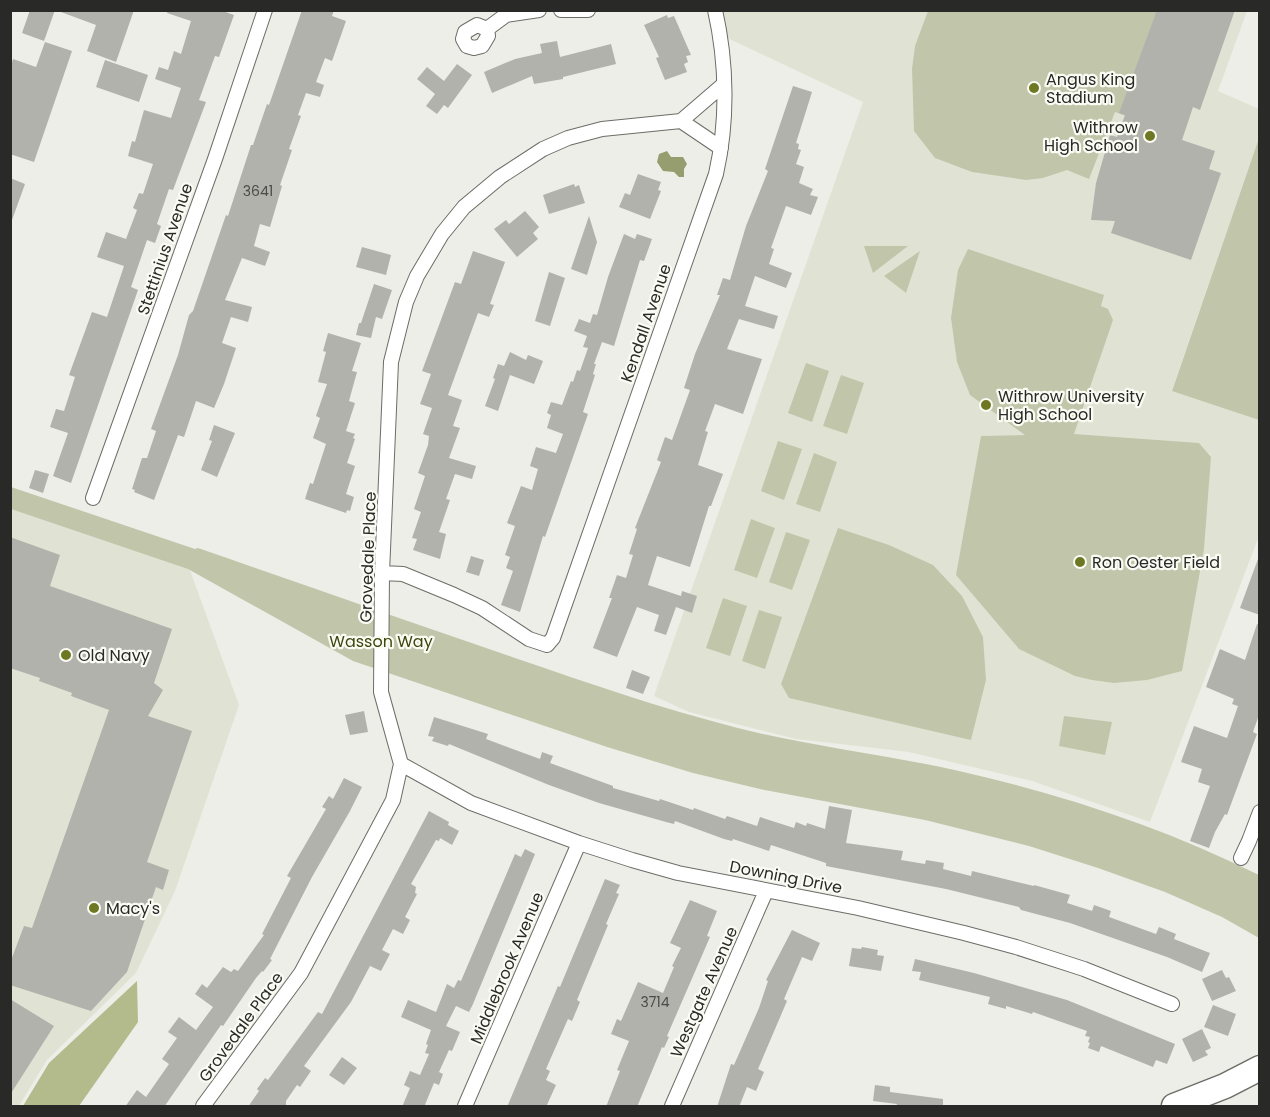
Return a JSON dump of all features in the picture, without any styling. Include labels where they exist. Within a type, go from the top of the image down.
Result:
[{"type":"highway","points":[[1174,1107],[1225,1086],[1260,1068]]},
{"type":"street","name":"Stettinius Avenue","points":[[93,498],[215,159],[265,10]]},
{"type":"street","points":[[488,29],[506,15],[539,10]]},
{"type":"street","points":[[561,10],[588,10]]},
{"type":"street","name":"Kendall Avenue","points":[[382,573],[403,574],[454,595],[482,608],[536,642],[547,645],[553,639],[716,174],[721,148],[724,84],[721,35],[716,10]]},
{"type":"street","points":[[721,148],[681,121],[724,84]]},
{"type":"street","name":"Grovedale Place","points":[[203,1107],[301,973],[393,800],[401,764],[381,692],[382,573],[391,362],[406,302],[419,271],[442,234],[470,202],[500,177],[543,149],[568,138],[602,129],[681,121]]},
{"type":"street","name":"Downing Drive","points":[[401,764],[471,803],[579,843],[678,873],[920,922],[1016,947],[1084,969],[1172,1004]]},
{"type":"street","points":[[1241,858],[1260,812]]},
{"type":"street","name":"Middlebrook Avenue","points":[[465,1107],[579,843]]},
{"type":"street","name":"Westgate Avenue","points":[[672,1107],[766,891]]},
{"type":"shaded area","name":"Withrow University High School","points":[[715,11],[1247,11],[1218,91],[1259,109],[1259,138],[1172,390],[1259,420],[1259,536],[1150,822],[1032,781],[909,752],[796,739],[689,712],[654,696],[863,102],[721,35]]},
{"type":"shaded area","points":[[667,151],[671,157],[683,157],[687,164],[684,177],[679,177],[674,172],[663,171],[657,162],[659,154]]},
{"type":"shaded area","points":[[11,503],[187,562],[239,705],[175,891],[136,973],[47,1060],[19,1106],[11,1106]]},
{"type":"shaded area","points":[[137,981],[138,1022],[79,1106],[23,1106],[49,1063]]},
{"type":"green space","name":"Angus King Stadium","points":[[928,11],[1182,11],[1143,122],[1115,112],[1089,179],[1067,170],[1043,178],[1026,180],[972,172],[935,158],[914,131],[912,69],[915,46]]},
{"type":"green space","points":[[1260,138],[1259,420],[1172,391]]},
{"type":"green space","points":[[864,246],[908,246],[873,273]]},
{"type":"green space","name":"Ron Oester Field","points":[[968,249],[1104,295],[1101,306],[1108,309],[1113,320],[1074,434],[1199,443],[1211,457],[1204,549],[1182,671],[1147,680],[1114,683],[1075,676],[1019,649],[956,575],[981,436],[1025,435],[970,395],[957,362],[951,318],[958,270]]},
{"type":"green space","points":[[920,251],[906,293],[884,276]]},
{"type":"green space","points":[[806,363],[829,371],[812,422],[788,413]]},
{"type":"green space","points":[[841,375],[864,383],[847,434],[823,426]]},
{"type":"green space","points":[[778,441],[802,449],[784,500],[761,491]]},
{"type":"green space","points":[[814,453],[837,462],[820,512],[796,504]]},
{"type":"green space","name":"Wasson Way","points":[[11,487],[195,549],[198,548],[570,677],[679,712],[762,734],[931,765],[998,780],[1112,814],[1187,842],[1259,875],[1259,938],[1222,917],[1165,892],[1029,846],[925,820],[760,789],[693,773],[607,747],[353,661],[188,569],[11,509]]},
{"type":"green space","points":[[751,519],[775,528],[757,578],[734,570]]},
{"type":"green space","points":[[838,528],[889,545],[933,565],[962,596],[983,637],[986,680],[971,740],[789,698],[781,684]]},
{"type":"green space","points":[[786,532],[810,540],[792,590],[769,582]]},
{"type":"green space","points":[[723,598],[747,606],[730,656],[706,648]]},
{"type":"green space","points":[[759,610],[782,617],[765,669],[742,661]]},
{"type":"green space","points":[[1064,716],[1112,722],[1105,755],[1059,746]]},
{"type":"building","points":[[30,10],[55,10],[44,41],[22,33]]},
{"type":"building","points":[[61,10],[134,10],[116,62],[87,51],[96,25],[61,12]]},
{"type":"building","points":[[168,10],[220,10],[234,15],[219,57],[215,56],[199,100],[206,102],[173,190],[169,189],[157,224],[161,226],[155,243],[147,240],[131,287],[138,290],[71,483],[53,476],[68,433],[50,427],[56,409],[64,411],[75,377],[69,375],[92,312],[107,317],[124,266],[97,257],[106,232],[126,239],[137,210],[133,208],[139,193],[143,194],[153,164],[128,156],[132,141],[135,142],[144,110],[171,118],[181,88],[155,79],[159,67],[168,70],[174,51],[181,54],[191,21],[167,13]]},
{"type":"building","points":[[302,10],[334,10],[332,16],[346,21],[332,61],[325,58],[316,82],[324,85],[320,97],[306,93],[298,115],[301,116],[289,149],[292,150],[280,185],[282,186],[270,227],[260,224],[254,246],[270,252],[265,266],[242,258],[225,300],[252,307],[248,322],[231,317],[222,343],[236,348],[224,384],[214,408],[196,401],[184,437],[178,435],[154,500],[132,489],[142,458],[147,458],[156,431],[151,429],[178,355],[189,315],[193,311],[251,145],[253,145],[267,104],[269,105]]},
{"type":"building","name":"Withrow High School","points":[[1157,10],[1235,10],[1200,110],[1193,107],[1182,140],[1215,151],[1209,169],[1221,173],[1191,260],[1111,233],[1115,221],[1091,220],[1096,183],[1110,135],[1117,137],[1125,115],[1119,113]]},
{"type":"building","points":[[667,15],[668,18],[674,16],[691,55],[686,56],[688,62],[684,64],[687,72],[665,80],[656,58],[659,57],[644,25]]},
{"type":"building","points":[[557,41],[560,57],[611,44],[616,64],[563,77],[563,79],[534,84],[532,76],[492,93],[484,72],[515,59],[542,53],[540,44]]},
{"type":"building","points":[[45,42],[72,51],[34,162],[10,154],[10,69],[13,59],[36,67]]},
{"type":"building","points":[[105,60],[148,75],[139,102],[96,87]]},
{"type":"building","points":[[457,64],[472,75],[448,108],[444,105],[437,114],[426,106],[435,94],[417,79],[427,67],[444,81]]},
{"type":"building","points":[[793,86],[812,92],[796,143],[799,144],[798,149],[801,150],[796,164],[804,167],[799,183],[813,189],[810,195],[818,197],[811,215],[786,206],[771,248],[774,249],[769,264],[792,273],[786,288],[755,276],[745,306],[778,316],[774,329],[739,319],[727,349],[762,359],[743,414],[715,404],[705,431],[708,432],[698,465],[723,474],[711,506],[709,506],[690,567],[657,556],[648,585],[681,596],[682,591],[697,596],[692,613],[676,607],[666,635],[654,631],[659,615],[637,607],[617,657],[593,648],[612,598],[609,598],[617,575],[626,578],[633,555],[629,554],[637,529],[635,528],[661,462],[657,460],[665,437],[672,440],[690,390],[684,388],[695,354],[720,295],[717,295],[723,278],[730,280],[746,226],[768,171],[765,169]]},
{"type":"building","points":[[638,174],[661,182],[658,190],[661,191],[650,219],[619,207],[625,193],[630,195]]},
{"type":"building","points":[[10,178],[25,184],[12,220],[10,220]]},
{"type":"building","points":[[574,184],[575,187],[579,185],[585,203],[549,214],[543,195]]},
{"type":"building","points":[[525,211],[539,227],[533,233],[538,239],[517,257],[494,229],[506,220],[509,224]]},
{"type":"building","points":[[589,216],[597,242],[587,275],[571,269]]},
{"type":"building","points":[[624,234],[635,239],[637,234],[652,239],[644,261],[640,260],[614,346],[602,342],[594,364],[596,364],[593,374],[595,375],[583,412],[588,414],[545,537],[543,536],[520,612],[501,605],[513,571],[506,568],[510,557],[505,555],[515,526],[507,523],[521,486],[532,490],[538,469],[530,466],[536,447],[556,453],[563,434],[547,428],[551,415],[547,413],[551,402],[562,405],[571,381],[573,382],[577,370],[580,371],[588,348],[583,347],[587,336],[574,331],[579,319],[590,323],[593,314],[597,315]]},
{"type":"building","points":[[362,247],[391,255],[386,275],[356,267]]},
{"type":"building","points":[[473,251],[505,262],[490,304],[494,305],[489,317],[478,313],[448,395],[462,400],[453,426],[460,428],[449,458],[476,466],[472,479],[455,474],[446,499],[450,500],[439,532],[446,534],[440,559],[413,550],[417,539],[412,538],[421,512],[414,509],[425,476],[418,473],[429,436],[423,434],[432,408],[420,404],[431,374],[422,371],[455,282],[461,284]]},
{"type":"building","points":[[549,272],[565,278],[550,326],[535,321]]},
{"type":"building","points":[[374,284],[392,290],[382,319],[376,317],[371,338],[356,335],[359,323],[361,323]]},
{"type":"building","points":[[328,333],[361,343],[352,371],[357,372],[349,401],[355,403],[346,431],[355,434],[347,463],[355,466],[346,494],[354,497],[350,511],[347,510],[346,513],[305,499],[310,483],[313,484],[326,444],[313,438],[320,418],[316,416],[327,384],[318,382],[326,352],[323,351]]},
{"type":"building","points":[[510,352],[526,360],[528,355],[543,361],[534,384],[510,375],[498,411],[485,406],[498,364],[504,366]]},
{"type":"building","points":[[214,425],[235,433],[217,477],[201,470],[212,441],[209,440]]},
{"type":"building","points":[[35,470],[49,474],[43,493],[29,488]]},
{"type":"building","points":[[10,537],[60,555],[50,586],[172,629],[154,683],[163,690],[148,716],[192,731],[147,862],[169,870],[163,890],[156,887],[127,972],[91,1011],[10,985],[10,963],[24,926],[32,928],[109,710],[71,696],[72,693],[39,681],[40,678],[10,668]]},
{"type":"building","points":[[471,556],[484,560],[479,576],[466,572]]},
{"type":"building","points":[[1258,559],[1260,559],[1260,615],[1240,608]]},
{"type":"building","points":[[1257,624],[1260,625],[1260,712],[1253,732],[1257,734],[1227,815],[1225,814],[1215,832],[1209,848],[1190,841],[1210,786],[1198,782],[1202,769],[1181,762],[1194,726],[1227,738],[1238,706],[1232,704],[1234,699],[1206,687],[1220,649],[1245,660]]},
{"type":"building","points":[[632,670],[650,677],[643,694],[626,688]]},
{"type":"building","points":[[364,711],[368,732],[350,735],[345,715]]},
{"type":"building","points":[[434,717],[488,734],[486,739],[540,759],[542,752],[553,756],[550,763],[613,786],[613,788],[659,801],[660,799],[693,810],[694,808],[725,819],[727,816],[757,826],[760,817],[794,828],[796,822],[825,829],[829,806],[852,810],[846,843],[903,851],[901,860],[925,864],[926,860],[944,863],[943,869],[971,876],[972,871],[1070,895],[1067,903],[1092,911],[1094,905],[1111,911],[1109,917],[1156,934],[1159,927],[1176,934],[1174,939],[1210,953],[1202,972],[1167,957],[1070,923],[1021,910],[1019,907],[946,889],[826,866],[826,863],[771,845],[769,851],[733,839],[732,841],[724,839],[675,821],[674,824],[599,803],[449,744],[448,746],[432,741],[434,737],[428,736]]},
{"type":"building","points":[[344,778],[362,787],[312,877],[270,959],[272,960],[256,978],[223,1026],[221,1025],[164,1107],[125,1107],[137,1090],[146,1097],[169,1064],[162,1059],[177,1038],[168,1032],[179,1017],[196,1030],[213,1007],[195,994],[202,984],[207,988],[223,967],[231,972],[234,969],[238,971],[264,935],[262,934],[291,878],[287,876],[326,809],[322,807],[329,796],[333,799]]},
{"type":"building","points":[[429,811],[449,822],[448,825],[459,831],[452,845],[440,838],[439,841],[436,840],[411,884],[416,887],[415,893],[417,894],[405,917],[410,920],[403,934],[393,929],[382,950],[390,954],[381,971],[370,966],[351,1002],[304,1066],[311,1071],[300,1087],[297,1085],[286,1101],[286,1107],[248,1107],[265,1078],[268,1080],[318,1012],[322,1014]]},
{"type":"building","points":[[525,849],[535,854],[473,1004],[469,1012],[456,1006],[446,1026],[460,1032],[439,1072],[443,1074],[439,1085],[434,1083],[424,1107],[402,1107],[410,1088],[404,1085],[410,1071],[420,1075],[429,1054],[425,1053],[431,1030],[401,1017],[408,1000],[436,1012],[447,984],[454,988],[458,980],[461,981],[515,854],[521,857]]},
{"type":"building","points":[[605,879],[620,885],[616,893],[619,894],[577,1000],[580,1002],[572,1021],[568,1019],[546,1069],[550,1071],[546,1080],[556,1085],[546,1107],[507,1107],[558,986],[560,987]]},
{"type":"building","points":[[690,900],[717,911],[707,936],[710,937],[637,1107],[606,1107],[629,1041],[611,1034],[617,1019],[621,1021],[638,982],[663,993],[681,948],[670,943]]},
{"type":"building","points":[[792,930],[820,943],[812,961],[802,957],[784,999],[787,1001],[758,1069],[764,1072],[756,1091],[747,1087],[739,1107],[717,1107],[731,1064],[734,1065],[759,1008],[768,981],[766,980]]},
{"type":"building","points":[[862,947],[878,950],[877,955],[884,956],[881,971],[849,966],[852,948],[861,949]]},
{"type":"building","points":[[915,959],[974,973],[1067,1000],[1175,1044],[1167,1064],[1156,1060],[1153,1067],[1101,1046],[1099,1052],[1088,1048],[1090,1037],[1085,1036],[1087,1031],[1033,1012],[1032,1014],[1006,1006],[1006,1009],[988,1004],[990,997],[919,980],[921,972],[912,971]]},
{"type":"building","points":[[1222,970],[1226,978],[1229,977],[1236,991],[1212,1001],[1202,979]]},
{"type":"building","points":[[10,999],[54,1026],[10,1095]]},
{"type":"building","points":[[1213,1005],[1236,1014],[1228,1036],[1204,1027]]},
{"type":"building","points":[[1202,1029],[1211,1048],[1205,1051],[1208,1055],[1193,1062],[1182,1039]]},
{"type":"building","points":[[342,1057],[357,1068],[344,1085],[329,1075]]},
{"type":"building","points":[[875,1085],[890,1087],[890,1092],[943,1099],[943,1107],[896,1107],[897,1104],[873,1101]]},
{"type":"place","name":"Angus King Stadium","points":[[1034,88]]},
{"type":"place","name":"Withrow High School","points":[[1150,136]]},
{"type":"place","name":"Withrow University High School","points":[[986,405]]},
{"type":"place","name":"Ron Oester Field","points":[[1080,562]]},
{"type":"place","name":"Old Navy","points":[[66,655]]},
{"type":"place","name":"Macy's","points":[[94,908]]}]
